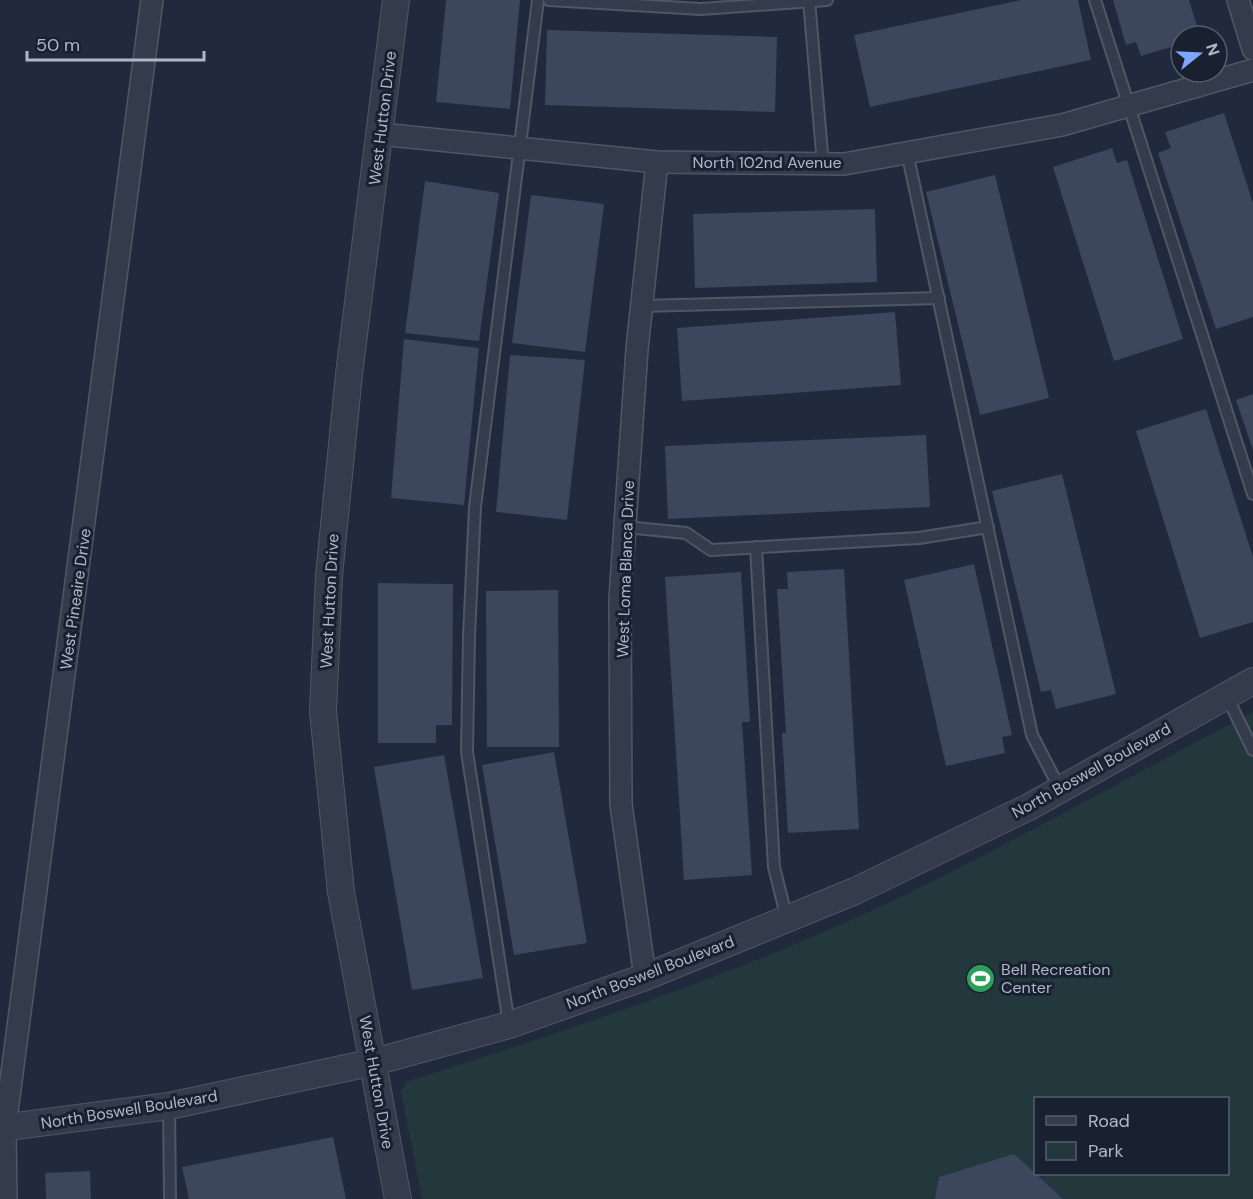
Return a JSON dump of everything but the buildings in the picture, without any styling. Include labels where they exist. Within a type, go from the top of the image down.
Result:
[{"type":"street","name":"West Pineaire Drive","points":[[6,1199],[3,1127],[152,0]]},
{"type":"street","name":"West Hutton Drive","points":[[396,0],[346,398],[329,576],[323,711],[341,892],[398,1199]]},
{"type":"street","points":[[1238,0],[1253,49]]},
{"type":"street","name":"North 102nd Avenue","points":[[380,134],[520,150],[657,162],[823,165],[1062,125],[1253,70]]},
{"type":"street","name":"West Loma Blanca Drive","points":[[645,977],[621,804],[621,599],[642,306],[657,162]]},
{"type":"street","name":"North Boswell Boulevard","points":[[3,1127],[169,1106],[374,1062],[509,1025],[645,977],[855,891],[1060,789],[1253,681]]},
{"type":"lane","points":[[509,1025],[466,752],[475,507],[538,0]]},
{"type":"lane","points":[[549,0],[700,9],[827,0]]},
{"type":"lane","points":[[1095,0],[1253,494]]},
{"type":"lane","points":[[809,1],[823,165]]},
{"type":"lane","points":[[907,152],[1032,735],[1060,789]]},
{"type":"lane","points":[[642,306],[939,298]]},
{"type":"lane","points":[[625,527],[686,533],[711,550],[919,538],[988,527]]},
{"type":"lane","points":[[756,547],[774,867],[788,919]]},
{"type":"lane","points":[[1226,695],[1253,750]]},
{"type":"lane","points":[[169,1106],[170,1199]]},
{"type":"green space","name":"Bell Recreation Center","points":[[1253,712],[1253,1199],[422,1199],[401,1091],[406,1082],[602,1017],[794,945],[919,888]]},
{"type":"place","name":"Bell Recreation Center","points":[[980,978]]}]
